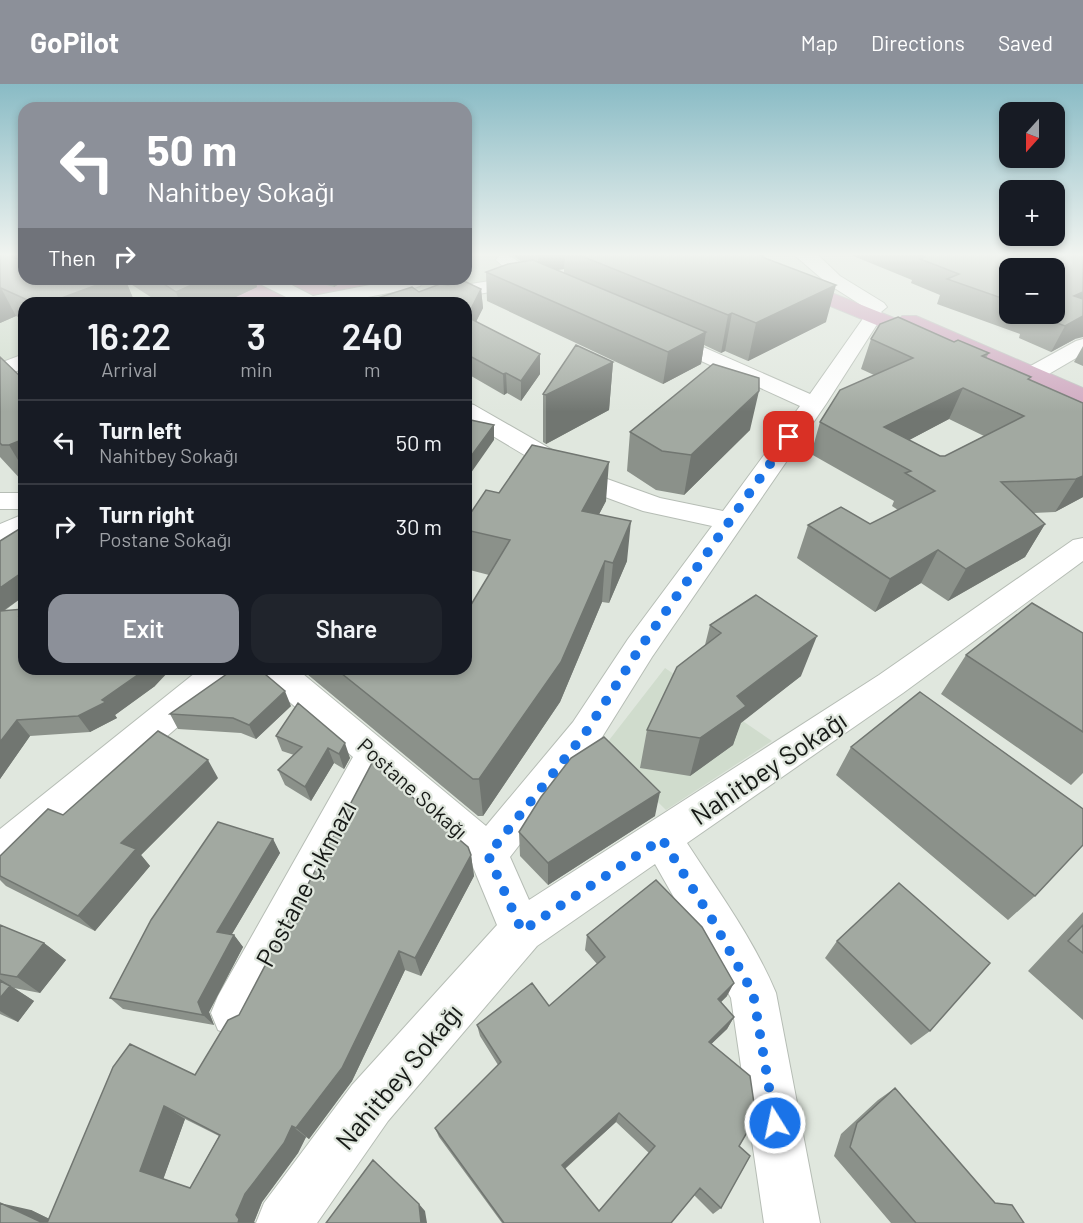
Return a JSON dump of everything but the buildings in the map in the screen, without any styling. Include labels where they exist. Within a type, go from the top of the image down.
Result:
[{"type":"main road","points":[[863,306],[1028,377],[1083,396]]},
{"type":"main road","points":[[1028,377],[1083,407]]},
{"type":"street","points":[[488,855],[586,732],[630,662],[814,404],[875,311],[869,306]]},
{"type":"street","points":[[643,327],[814,404]]},
{"type":"street","points":[[1028,377],[1083,345]]},
{"type":"street","points":[[0,371],[18,363]]},
{"type":"street","points":[[472,414],[587,481],[653,505],[729,521]]},
{"type":"street","points":[[0,501],[18,501]]},
{"type":"street","points":[[0,536],[18,526]]},
{"type":"street","name":"Nahitbey Sokağı","points":[[284,1223],[370,1103],[522,931],[662,839],[1078,557]]},
{"type":"street","points":[[0,854],[216,675]]},
{"type":"street","name":"Postane Sokağı","points":[[281,675],[374,753],[488,855],[522,931]]},
{"type":"street","points":[[891,684],[919,705]]},
{"type":"street","name":"Postane Çıkmazı","points":[[235,1013],[374,753]]},
{"type":"street","points":[[662,839],[713,921],[753,993],[792,1223]]},
{"type":"shaded area","points":[[0,306],[18,306],[18,357],[0,362]]},
{"type":"shaded area","points":[[665,668],[772,741],[666,810],[603,748]]},
{"type":"route","points":[[775,1123],[753,993],[713,921],[662,839],[522,931],[488,855],[586,732],[640,648],[789,437]]}]
